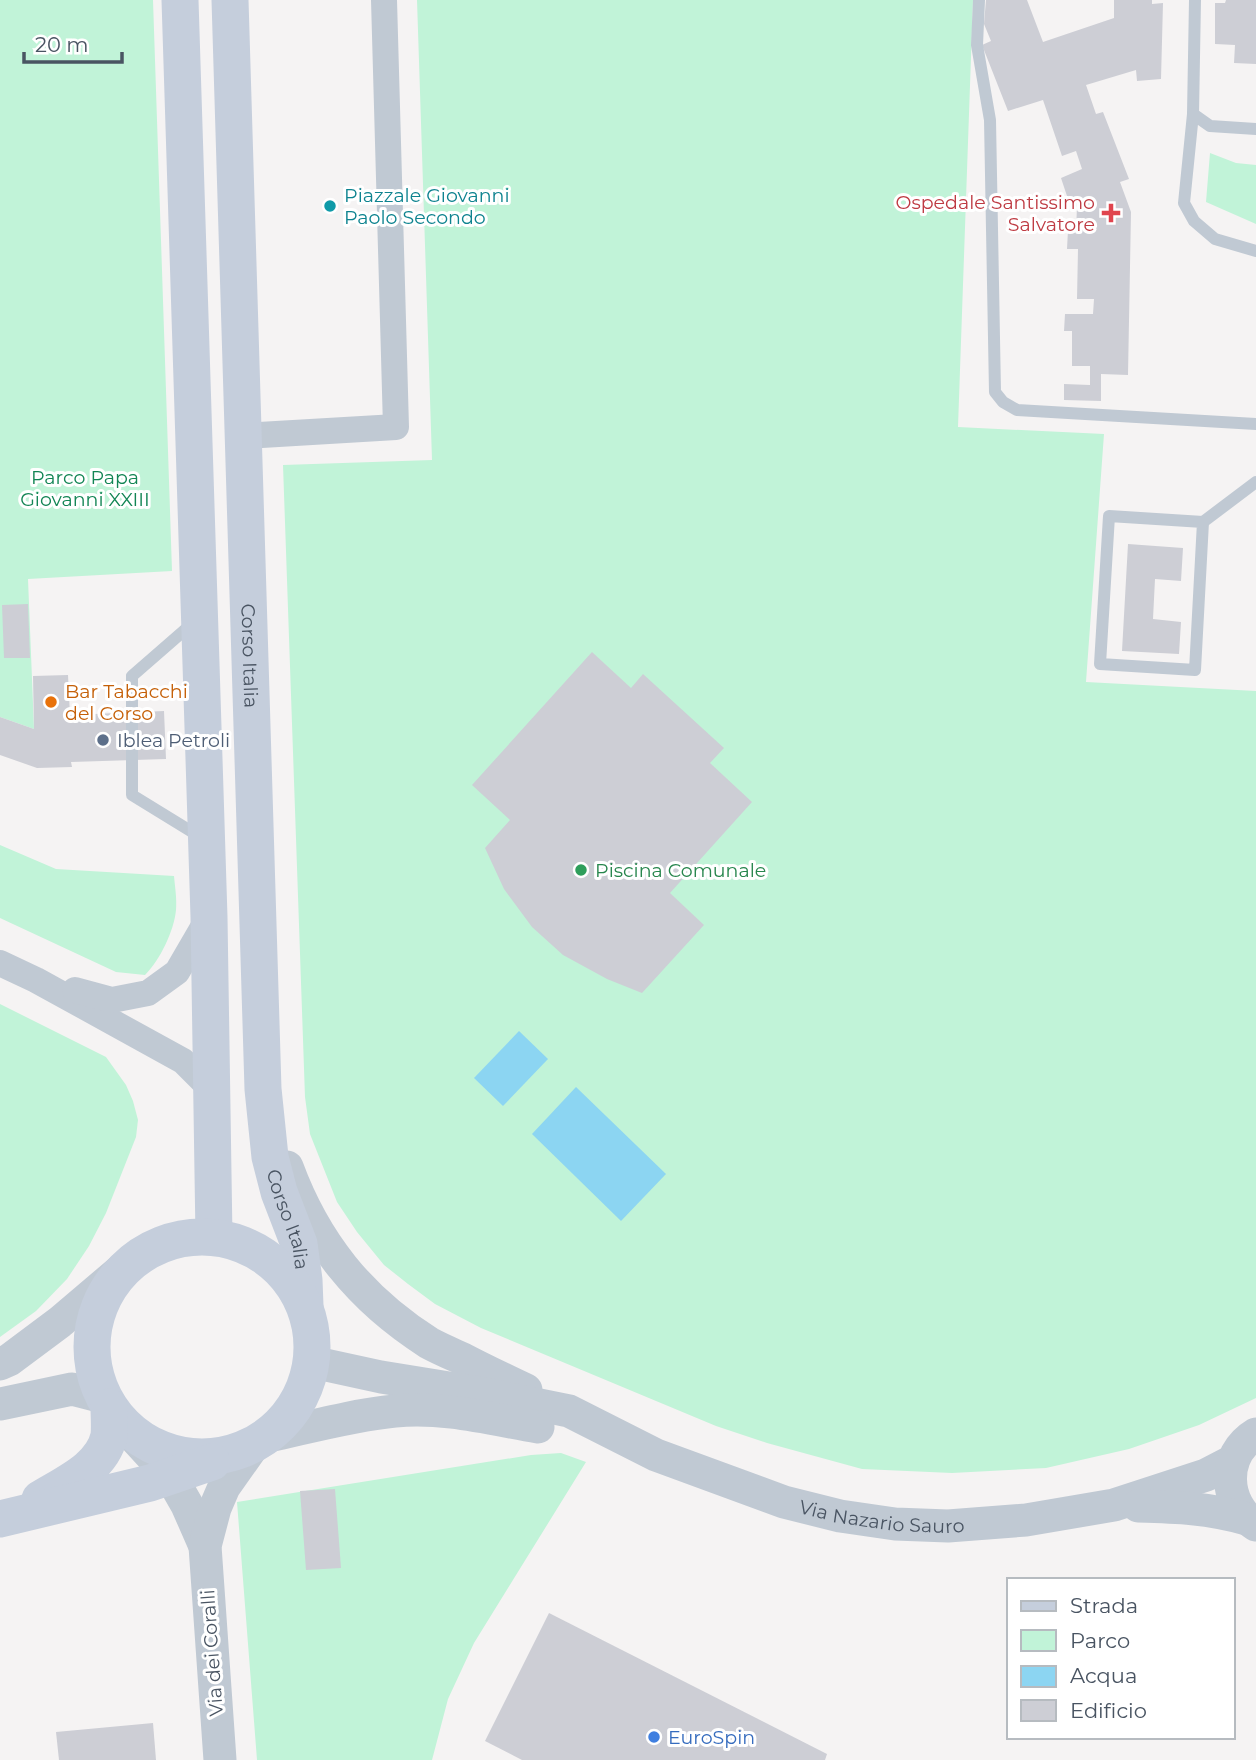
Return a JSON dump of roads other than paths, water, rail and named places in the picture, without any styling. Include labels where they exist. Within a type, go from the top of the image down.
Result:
[{"type":"main road","points":[[180,0],[207,841],[214,1237]]},
{"type":"main road","name":"Corso Italia","points":[[230,0],[263,1089],[270,1157],[279,1192],[299,1244],[304,1306]]},
{"type":"main road","points":[[5,1518],[170,1477],[250,1446],[289,1416],[304,1390],[312,1362],[312,1334],[304,1306],[290,1280],[269,1259],[243,1244],[214,1237],[182,1238],[152,1248],[126,1266],[104,1294],[93,1328],[92,1363],[113,1411],[150,1445],[176,1455],[204,1458],[250,1446]]},
{"type":"main road","points":[[5,1518],[86,1471],[103,1452],[113,1411]]},
{"type":"street","points":[[243,436],[396,427],[384,0]]},
{"type":"street","points":[[36,980],[111,1000],[148,993],[177,972],[209,917]]},
{"type":"street","points":[[0,962],[183,1061],[211,1088]]},
{"type":"street","points":[[263,1089],[295,1188],[326,1246],[346,1273],[373,1301],[432,1344],[656,1455]]},
{"type":"street","points":[[0,1364],[60,1321],[126,1266]]},
{"type":"street","points":[[312,1362],[569,1411]]},
{"type":"street","points":[[0,1404],[72,1389],[113,1411],[170,1477],[187,1505],[205,1546]]},
{"type":"street","points":[[205,1546],[215,1508],[224,1487],[250,1446],[338,1421],[396,1411],[448,1411],[540,1427],[656,1455]]},
{"type":"street","points":[[1251,1522],[1240,1511],[1231,1492],[1230,1482],[1233,1461],[1244,1444],[1256,1434]]},
{"type":"street","name":"Via Nazario Sauro","points":[[656,1455],[783,1502],[840,1516],[895,1524],[948,1526],[1026,1520],[1114,1505]]},
{"type":"street","points":[[1114,1505],[1206,1475],[1233,1461]]},
{"type":"street","points":[[1114,1505],[1218,1511],[1251,1522]]},
{"type":"street","name":"Via dei Coralli","points":[[205,1546],[220,1760]]},
{"type":"lane","points":[[979,0],[976,45],[990,120],[995,392],[1003,402],[1017,411],[1256,424]]},
{"type":"lane","points":[[1195,0],[1193,114],[1184,203],[1194,221],[1215,239],[1256,251]]},
{"type":"lane","points":[[1193,114],[1210,126],[1256,129]]},
{"type":"lane","points":[[1203,522],[1195,670],[1100,664],[1109,516],[1203,522],[1256,482]]},
{"type":"lane","points":[[200,617],[132,676],[132,795],[207,841]]},
{"type":"water","points":[[519,1031],[548,1059],[503,1106],[474,1078]]},
{"type":"water","points":[[576,1087],[666,1174],[621,1221],[532,1134]]},
{"type":"place","name":"Piazzale Giovanni Paolo Secondo","points":[[330,206]]},
{"type":"place","name":"Ospedale Santissimo Salvatore","points":[[1111,213]]},
{"type":"place","name":"Bar Tabacchi del Corso","points":[[51,702]]},
{"type":"place","name":"Iblea Petroli","points":[[103,740]]},
{"type":"place","name":"Piscina Comunale","points":[[581,870]]},
{"type":"place","name":"EuroSpin","points":[[654,1737]]},
{"type":"park label","name":"Parco Papa Giovanni XXIII","points":[[85,488]]}]
